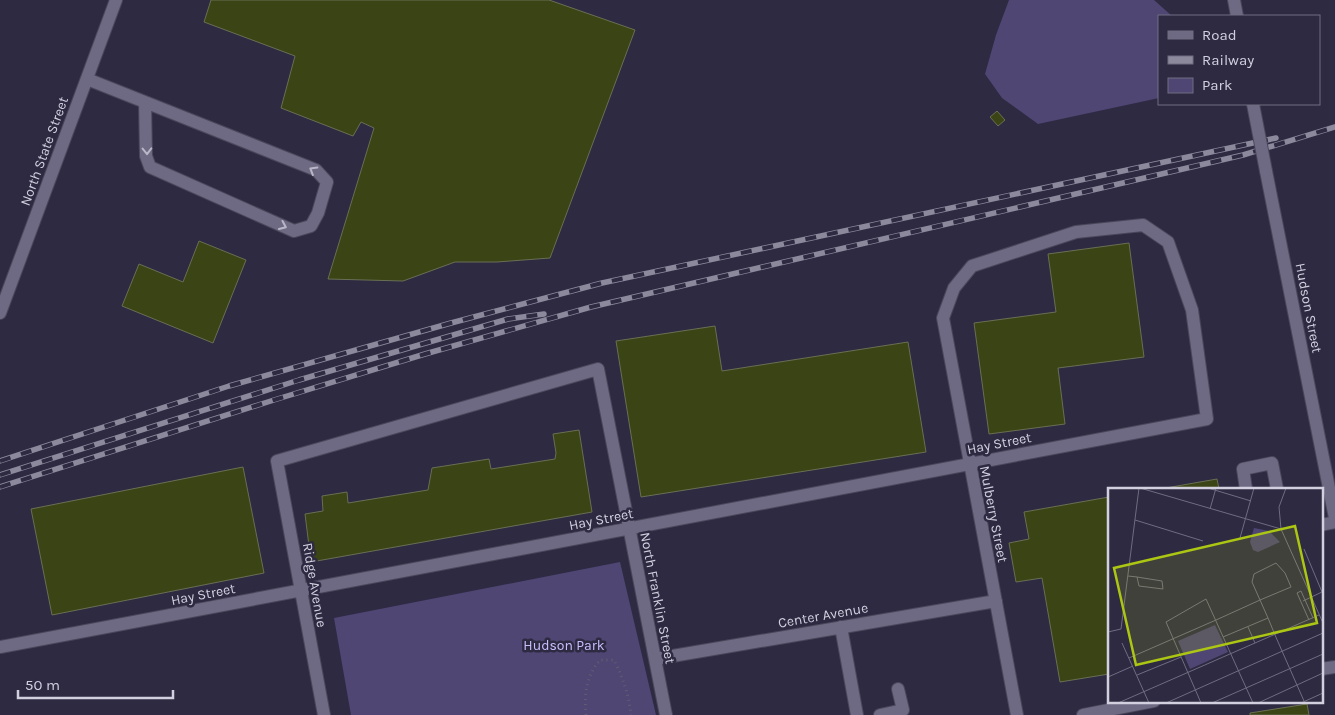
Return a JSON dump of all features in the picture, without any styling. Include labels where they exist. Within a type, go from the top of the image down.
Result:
[{"type":"street","name":"North State Street","points":[[0,312],[116,0]]},
{"type":"street","points":[[1234,0],[1237,15]]},
{"type":"street","points":[[87,79],[145,102],[316,170],[327,182],[318,213],[311,226],[294,231],[150,167],[146,156],[145,102]]},
{"type":"street","name":"Hudson Street","points":[[1253,105],[1335,518]]},
{"type":"street","name":"Mulberry Street","points":[[1017,715],[942,318],[954,288],[972,266],[1076,232],[1143,225],[1168,242],[1192,310],[1207,419]]},
{"type":"street","name":"Ridge Avenue","points":[[324,715],[278,461],[598,369]]},
{"type":"street","name":"North Franklin Street","points":[[598,369],[666,715]]},
{"type":"street","name":"Hay Street","points":[[0,648],[1207,419]]},
{"type":"street","points":[[1246,488],[1243,469],[1272,463],[1277,488]]},
{"type":"street","points":[[1322,525],[1335,522]]},
{"type":"street","name":"Center Avenue","points":[[655,659],[996,601]]},
{"type":"street","points":[[841,628],[857,715]]},
{"type":"street","points":[[1322,669],[1335,667]]},
{"type":"street","points":[[880,715],[903,710],[898,689]]},
{"type":"street","points":[[1083,715],[1149,702]]},
{"type":"path","points":[[586,715],[586,688],[590,675],[600,660],[614,660],[628,693],[631,715]]},
{"type":"green space","points":[[1009,0],[1154,0],[1171,15],[1158,15],[1158,98],[1038,124],[1002,98],[985,74],[996,35]]},
{"type":"green space","name":"Hudson Park","points":[[620,562],[656,715],[351,715],[334,618]]},
{"type":"building","points":[[211,0],[549,0],[635,30],[550,258],[497,262],[455,262],[403,281],[328,279],[374,128],[361,122],[353,136],[281,108],[295,56],[204,22]]},
{"type":"building","points":[[997,111],[1005,120],[998,126],[990,117]]},
{"type":"building","points":[[199,241],[246,260],[213,343],[122,306],[139,264],[183,282]]},
{"type":"building","points":[[1129,243],[1144,357],[1058,368],[1065,424],[989,434],[974,323],[1056,312],[1048,254]]},
{"type":"building","points":[[715,326],[722,371],[908,342],[926,452],[641,497],[616,341]]},
{"type":"building","points":[[579,430],[592,512],[311,562],[305,514],[323,511],[322,496],[347,492],[348,503],[428,490],[432,468],[489,459],[491,469],[555,459],[553,434]]},
{"type":"building","points":[[243,467],[264,573],[52,615],[31,509]]},
{"type":"building","points":[[1217,479],[1219,488],[1166,488]]},
{"type":"building","points":[[1108,497],[1108,674],[1060,682],[1042,578],[1016,582],[1009,543],[1029,539],[1024,512]]},
{"type":"building","points":[[1307,704],[1309,715],[1250,715],[1250,713]]},
{"type":"railway","points":[[0,487],[425,354],[591,307],[1243,155],[1335,127]]},
{"type":"railway","points":[[0,461],[229,386],[451,323],[602,283],[1276,138]]},
{"type":"railway","points":[[0,475],[299,380],[508,319],[544,314]]}]
